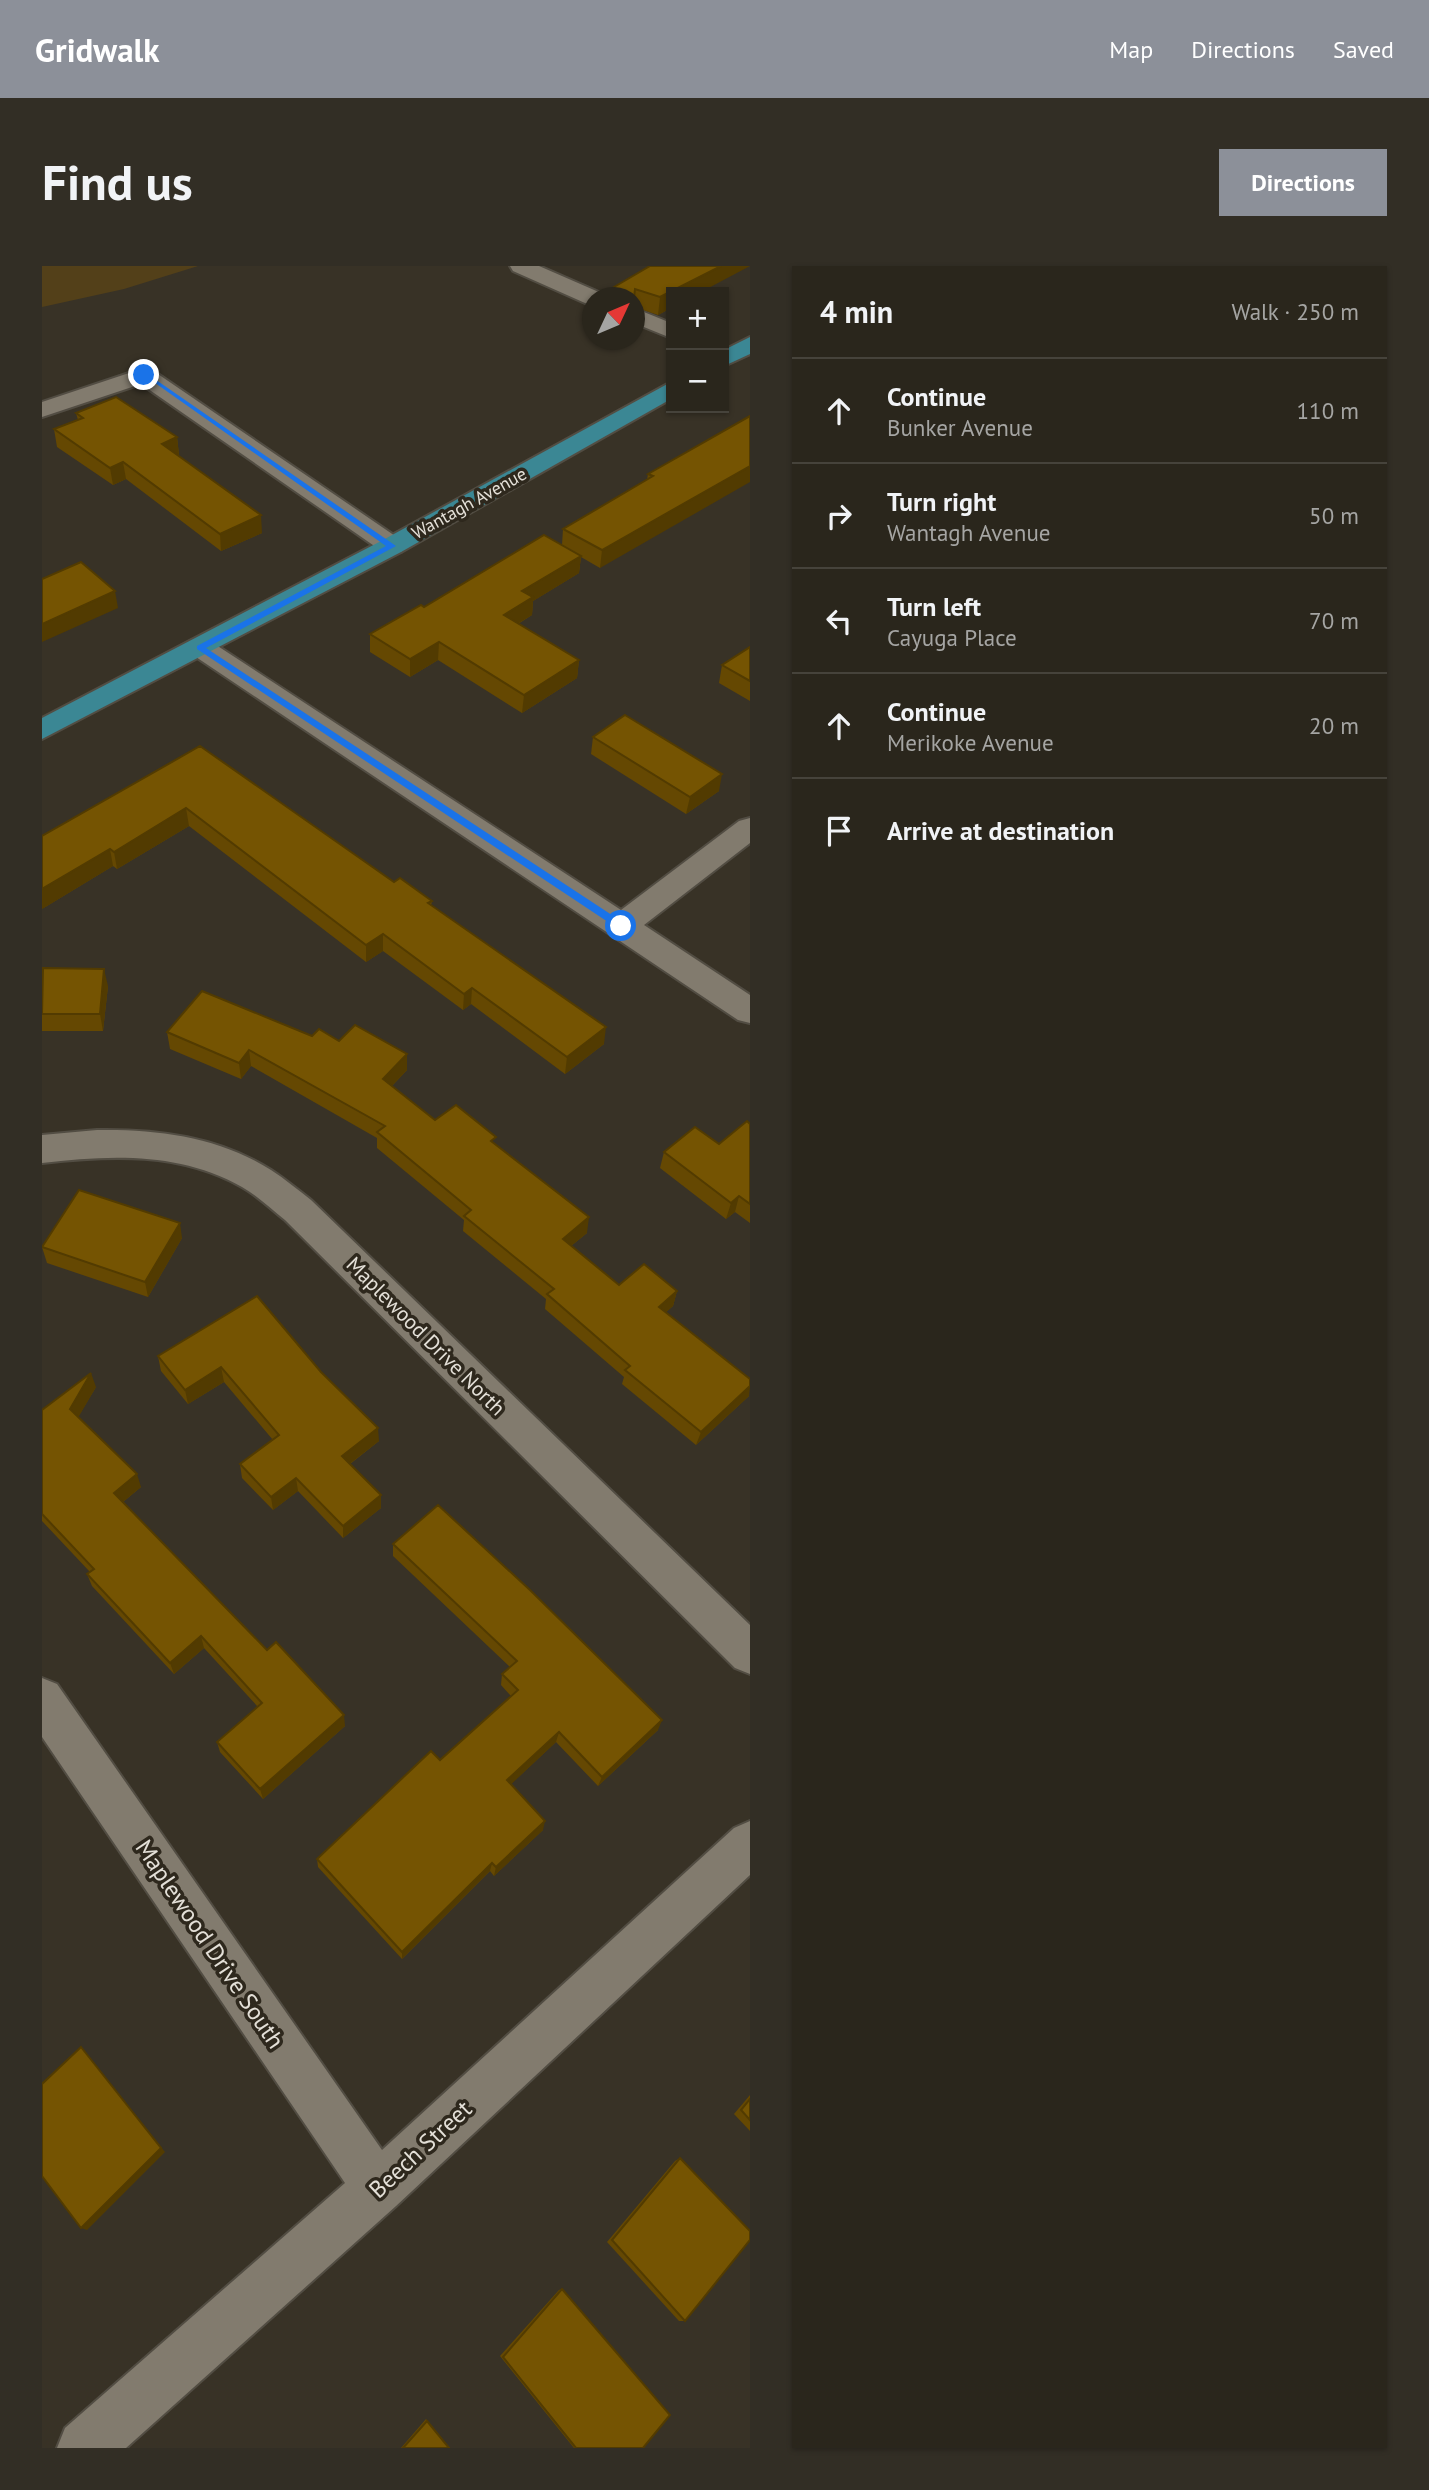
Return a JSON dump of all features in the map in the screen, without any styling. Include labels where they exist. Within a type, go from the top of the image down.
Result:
[{"type":"main road","points":[[729,355],[750,344]]},
{"type":"main road","name":"Wantagh Avenue","points":[[42,730],[392,546],[666,392]]},
{"type":"street","points":[[521,266],[582,293]]},
{"type":"street","points":[[645,320],[666,329]]},
{"type":"street","points":[[42,410],[144,375],[392,546]]},
{"type":"street","points":[[200,648],[750,1011]]},
{"type":"street","points":[[621,926],[750,828]]},
{"type":"street","name":"Maplewood Drive North","points":[[42,1149],[98,1142],[152,1143],[204,1153],[256,1178],[298,1210],[750,1654]]},
{"type":"street","name":"Maplewood Drive South","points":[[42,1699],[378,2188]]},
{"type":"street","name":"Beech Street","points":[[85,2448],[378,2188],[750,1844]]},
{"type":"shaded area","points":[[42,266],[198,266],[124,289],[42,307]]},
{"type":"building","points":[[650,266],[721,266],[680,287],[666,287],[666,294],[660,297],[645,292],[645,287],[614,287]]},
{"type":"building","points":[[116,397],[177,437],[162,444],[261,515],[220,534],[123,462],[110,468],[54,429],[83,418],[76,413]]},
{"type":"building","points":[[750,416],[750,466],[602,550],[563,529],[653,476],[648,474]]},
{"type":"building","points":[[544,535],[581,556],[522,591],[533,597],[504,615],[579,660],[524,695],[439,642],[410,659],[370,634],[421,605],[424,607]]},
{"type":"building","points":[[81,562],[115,591],[42,624],[42,579]]},
{"type":"building","points":[[750,647],[750,681],[722,665]]},
{"type":"building","points":[[625,715],[722,774],[690,797],[593,737]]},
{"type":"building","points":[[200,746],[394,882],[400,878],[432,901],[428,903],[606,1027],[567,1057],[472,988],[464,994],[383,934],[366,945],[186,808],[114,852],[110,849],[42,889],[42,836]]},
{"type":"building","points":[[43,968],[104,969],[100,1014],[42,1014]]},
{"type":"building","points":[[202,991],[312,1036],[319,1029],[339,1041],[355,1025],[407,1054],[383,1079],[435,1120],[456,1105],[496,1137],[491,1141],[589,1217],[563,1239],[619,1285],[644,1264],[677,1291],[659,1307],[750,1379],[750,1386],[701,1432],[625,1370],[630,1366],[547,1294],[554,1289],[464,1216],[471,1210],[377,1132],[385,1126],[249,1050],[239,1063],[167,1032]]},
{"type":"building","points":[[747,1121],[750,1124],[750,1204],[739,1196],[731,1203],[664,1152],[695,1127],[719,1144]]},
{"type":"building","points":[[79,1190],[180,1223],[145,1282],[42,1247]]},
{"type":"building","points":[[257,1296],[321,1372],[378,1428],[342,1456],[381,1495],[343,1526],[296,1478],[271,1497],[240,1464],[279,1435],[221,1367],[185,1390],[158,1356]]},
{"type":"building","points":[[91,1373],[70,1409],[137,1474],[114,1493],[267,1650],[276,1642],[344,1715],[260,1789],[217,1742],[262,1703],[201,1636],[170,1663],[87,1574],[94,1569],[42,1514],[42,1410]]},
{"type":"building","points":[[438,1505],[530,1590],[662,1720],[602,1777],[559,1732],[507,1780],[545,1821],[496,1867],[492,1863],[402,1952],[317,1859],[431,1751],[440,1760],[518,1690],[502,1674],[517,1661],[393,1544]]},
{"type":"building","points":[[81,2047],[161,2148],[81,2228],[42,2176],[42,2084]]},
{"type":"building","points":[[750,2099],[750,2120],[741,2110]]},
{"type":"building","points":[[680,2158],[750,2231],[750,2240],[685,2321],[612,2240]]},
{"type":"building","points":[[562,2289],[670,2415],[643,2448],[576,2448],[503,2357]]},
{"type":"building","points":[[427,2421],[449,2448],[403,2448]]},
{"type":"route","points":[[144,375],[392,546],[200,648],[621,926]]}]
